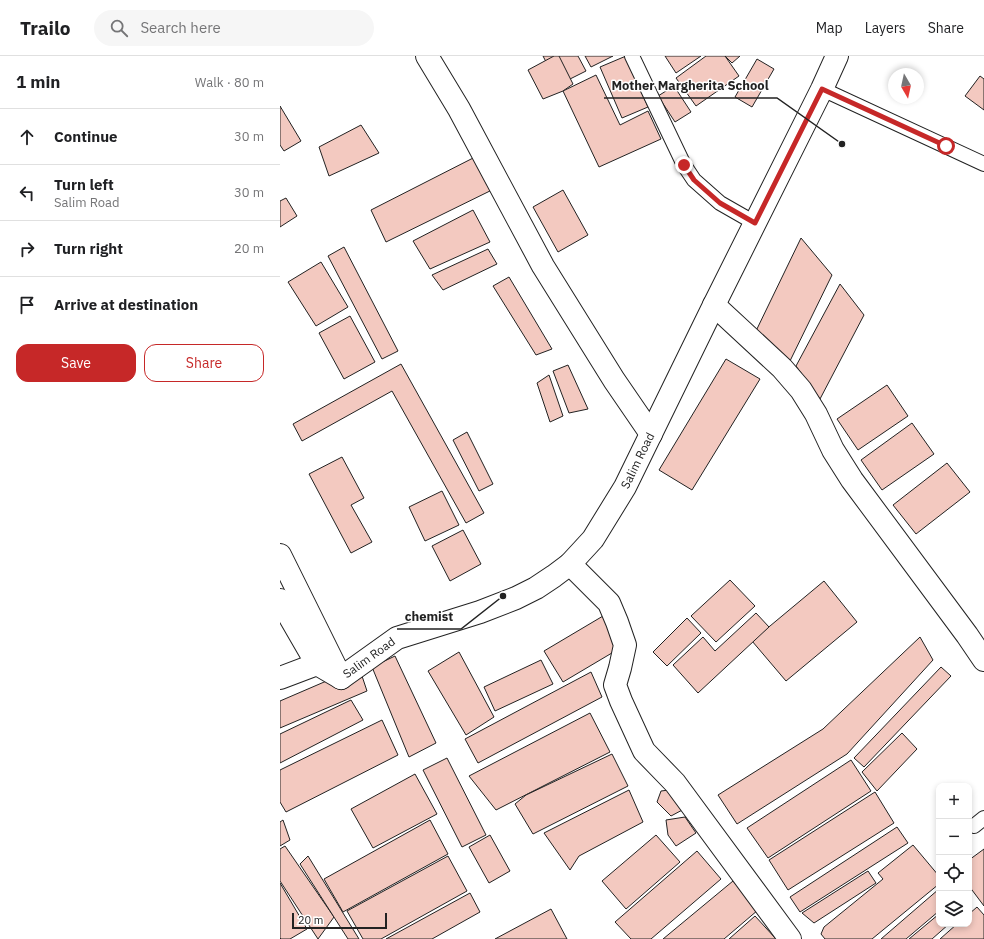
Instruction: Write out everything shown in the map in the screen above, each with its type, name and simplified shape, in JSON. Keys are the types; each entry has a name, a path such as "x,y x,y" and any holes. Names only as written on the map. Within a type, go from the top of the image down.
{"street":[{"path":"427,56 460,109 543,266 614,380 651,434"},
{"name":"Salim Road","path":"317,664 341,678 397,638 480,612 516,598 542,584 570,564 593,539 625,487 837,56"},
{"path":"714,306 782,368 801,390 816,414 833,450 852,480 984,660"},
{"path":"280,555 341,678"},
{"path":"570,564 609,603 617,622 625,645 615,684 644,752 675,783 790,939"},
{"path":"280,600 317,664 280,678"}],"lane":[{"path":"632,56 684,165 694,180 720,203 755,223"},
{"path":"822,89 984,164"}],"building":[{"path":"543,56 578,56 586,71 558,85"},
{"path":"554,56 559,56 573,84 563,91 543,99 528,70"},
{"path":"585,56 613,56 591,67"},
{"path":"626,56 648,107 622,118 600,67"},
{"path":"665,56 701,56 676,73"},
{"path":"706,56 725,56 739,76 696,106 676,78"},
{"path":"725,56 740,56 732,63"},
{"path":"757,59 774,69 752,107 735,97"},
{"path":"596,75 620,125 648,111 661,139 599,167 563,91"},
{"path":"980,76 984,79 984,110 965,96"},
{"path":"674,86 691,112 675,122 658,96"},
{"path":"280,106 301,141 284,151 280,145"},
{"path":"361,125 379,153 329,176 319,147"},
{"path":"479,155 496,188 386,242 371,210"},
{"path":"563,190 588,235 558,252 533,207"},
{"path":"286,198 297,216 280,227 280,201"},
{"path":"473,210 490,242 430,269 413,241"},
{"path":"801,238 832,275 789,363 755,333"},
{"path":"344,247 398,351 382,359 328,256"},
{"path":"488,249 497,264 443,290 432,275"},
{"path":"321,262 348,307 316,326 288,282"},
{"path":"509,277 552,349 536,355 493,286"},
{"path":"840,284 864,315 820,399 796,366"},
{"path":"350,316 375,362 344,379 319,333"},
{"path":"726,359 760,379 692,490 659,470"},
{"path":"401,364 484,513 466,523 392,391 302,441 293,424"},
{"path":"568,365 588,409 569,413 553,371"},
{"path":"549,375 563,416 550,422 537,383"},
{"path":"887,385 908,416 858,450 837,419"},
{"path":"912,423 934,454 882,490 861,460"},
{"path":"467,432 493,484 479,491 453,440"},
{"path":"342,457 364,498 351,505 372,542 351,553 309,474"},
{"path":"947,463 970,492 916,534 893,505"},
{"path":"442,491 459,525 425,541 409,507"},
{"path":"463,530 481,564 450,581 432,546"},
{"path":"730,580 755,606 716,642 691,616"},
{"path":"824,581 857,622 786,681 752,641"},
{"path":"756,613 769,627 698,693 673,665 703,637 715,651"},
{"path":"603,616 622,647 563,682 544,651"},
{"path":"687,618 701,633 667,666 653,652"},
{"path":"920,637 933,660 847,754 737,824 718,795 823,729"},
{"path":"459,652 494,717 466,735 428,671"},
{"path":"395,656 436,743 409,757 372,667"},
{"path":"541,660 553,684 495,711 484,687"},
{"path":"359,667 367,691 280,728 280,701"},
{"path":"941,667 951,676 864,767 854,758"},
{"path":"591,672 602,697 478,763 465,739"},
{"path":"351,700 363,720 280,763 280,734"},
{"path":"590,713 610,752 496,810 469,776"},
{"path":"382,720 398,755 286,812 280,802 280,770"},
{"path":"902,733 917,749 877,791 862,772"},
{"path":"612,754 628,786 533,834 515,804 526,795"},
{"path":"447,758 486,835 462,847 423,770"},
{"path":"851,760 871,791 768,858 747,828"},
{"path":"415,774 437,814 373,848 351,809"},
{"path":"677,789 686,808 671,816 657,802 661,791"},
{"path":"629,790 643,822 579,856 570,870 544,833"},
{"path":"875,792 894,823 788,890 769,860"},
{"path":"685,817 696,833 676,846 668,835 666,820"},
{"path":"283,820 290,840 280,846 280,822"},
{"path":"430,820 448,854 343,912 324,879"},
{"path":"897,827 908,843 800,912 790,897"},
{"path":"490,835 510,871 489,883 469,847"},
{"path":"656,835 680,862 626,909 602,881"},
{"path":"913,845 936,872 936,886 872,939 825,939 821,934 824,927 883,879 878,873"},
{"path":"285,846 334,917 318,939 280,881 280,849"},
{"path":"984,849 984,906 972,890 972,858"},
{"path":"697,851 721,879 651,939 631,939 615,922"},
{"path":"308,856 359,939 348,939 300,864"},
{"path":"448,856 467,891 381,939 363,939 347,911"},
{"path":"868,871 876,883 814,923 802,913"},
{"path":"733,881 758,910 724,939 663,939"},
{"path":"280,883 307,929 290,939 280,938"},
{"path":"936,892 936,914 906,939 881,939"},
{"path":"470,893 480,912 432,939 386,939"},
{"path":"977,907 984,915 984,939 940,939 954,927 972,927 972,911"},
{"path":"551,909 567,939 495,939"},
{"path":"755,916 776,939 729,939"},
{"path":"936,916 936,927 946,927 932,939 909,939"}],"place":[{"name":"Mother Margherita School","path":"842,144"},
{"name":"chemist","path":"503,596"}],"route":[{"path":"684,165 694,180 720,203 755,223 822,89 946,146"}]}
